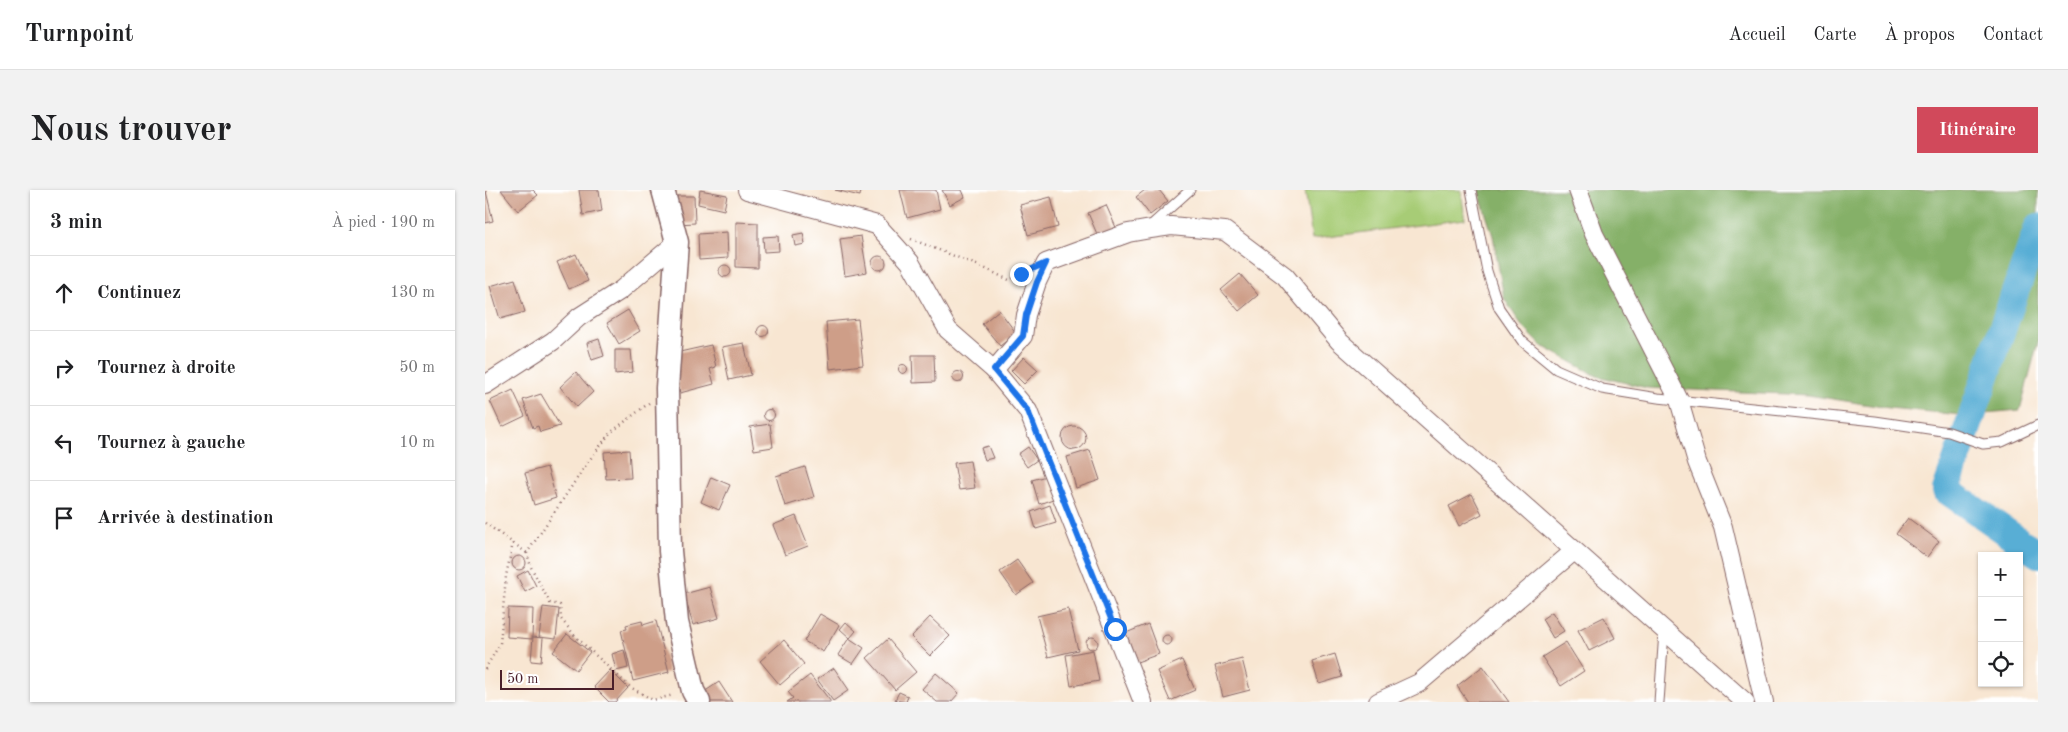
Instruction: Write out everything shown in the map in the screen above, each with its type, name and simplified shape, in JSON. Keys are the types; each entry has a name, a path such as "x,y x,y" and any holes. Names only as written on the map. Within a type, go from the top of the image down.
{"street":[{"path":"663,190 677,242 667,388 671,560 677,622 696,697"},
{"path":"747,190 877,225 910,262 948,330 994,370 1028,411 1143,702"},
{"path":"1578,190 1593,234 1679,400 1697,462 1723,527 1764,702"},
{"path":"994,370 1023,336 1026,315 1037,282 1046,263 1119,236 1145,230 1171,226 1225,231 1285,276 1339,341 1664,632 1745,702"},
{"path":"485,385 553,341 579,317 621,290 677,242"},
{"path":"1377,702 1419,683 1574,551"}],"lane":[{"path":"1145,230 1190,190"},
{"path":"1471,190 1487,271 1499,308 1522,341 1556,369 1602,389 1679,400 1793,411 1949,432 1983,444 2002,442 2038,425"},
{"path":"1659,702 1664,632"}],"path":[{"path":"903,236 982,267 1009,280 1046,263"},
{"path":"527,553 588,462 610,433 667,388"},
{"path":"485,523 527,553 531,567 550,603 560,605 561,619 577,638 631,686 653,700 696,697"},
{"path":"485,669 500,644 506,576 513,543"}],"green space":[{"path":"1305,190 1461,190 1465,219 1312,239"},
{"path":"1478,190 2038,190 2038,342 2020,410 1961,415 1889,408 1808,395 1647,388 1597,376 1542,346 1521,325 1504,298 1493,236"}],"building":[{"path":"501,190 533,190 538,195 518,211"},
{"path":"579,190 599,190 602,211 583,215"},
{"path":"700,190 727,195 724,210 698,204"},
{"path":"835,190 861,190 860,196"},
{"path":"900,190 936,190 940,209 907,218"},
{"path":"942,190 962,190 965,197 950,205"},
{"path":"1145,190 1159,190 1168,201 1150,215 1136,197"},
{"path":"485,192 493,221 485,223"},
{"path":"677,196 694,196 695,223 677,224"},
{"path":"1051,197 1058,227 1028,235 1020,205"},
{"path":"1106,205 1118,232 1100,241 1088,213"},
{"path":"736,222 758,223 758,268 736,267"},
{"path":"727,232 728,258 699,260 698,234"},
{"path":"803,233 805,244 795,246 793,235"},
{"path":"778,236 779,251 764,252 763,237"},
{"path":"861,236 867,272 845,276 840,239"},
{"path":"576,254 588,281 569,289 557,262"},
{"path":"879,256 884,258 886,263 884,268 879,270 874,268 872,263 874,258"},
{"path":"723,265 727,265 731,271 727,277 723,277 719,273 719,269"},
{"path":"1240,274 1258,295 1239,311 1221,290"},
{"path":"515,279 525,312 500,319 490,286"},
{"path":"628,310 640,331 619,344 607,323"},
{"path":"999,310 1016,333 1000,346 982,324"},
{"path":"858,319 863,365 830,369 826,322"},
{"path":"763,325 769,331 763,337 757,331"},
{"path":"599,339 604,356 592,360 587,343"},
{"path":"744,343 751,375 729,380 722,347"},
{"path":"711,345 716,367 710,369 714,384 680,393 671,354"},
{"path":"615,350 631,350 633,372 615,374"},
{"path":"912,355 934,355 935,382 913,383"},
{"path":"1024,357 1038,370 1024,384 1011,371"},
{"path":"903,364 908,369 903,374 898,369"},
{"path":"576,372 593,392 577,407 560,387"},
{"path":"956,372 960,372 963,377 962,381 956,382 953,379 953,375"},
{"path":"513,390 525,416 502,427 490,401"},
{"path":"541,394 560,426 540,432 538,426 533,428 523,400"},
{"path":"767,410 771,410 774,415 773,419 767,420 764,417 764,413"},
{"path":"770,424 773,447 754,450 750,427"},
{"path":"1074,426 1082,430 1086,438 1082,446 1074,450 1066,446 1062,438 1066,430"},
{"path":"988,446 993,458 985,460 981,448"},
{"path":"1028,447 1037,460 1027,467 1018,454"},
{"path":"629,450 631,478 606,479 604,452"},
{"path":"1090,450 1100,480 1076,488 1067,457"},
{"path":"970,461 975,488 959,490 954,463"},
{"path":"547,467 556,498 534,505 525,473"},
{"path":"805,467 814,497 785,506 776,476"},
{"path":"1046,476 1053,499 1039,504 1032,480"},
{"path":"711,477 730,485 719,510 701,502"},
{"path":"1472,494 1482,514 1459,526 1449,506"},
{"path":"1050,505 1056,523 1036,529 1031,512"},
{"path":"796,516 808,546 785,555 773,525"},
{"path":"1908,518 1939,541 1927,557 1896,534"},
{"path":"519,556 524,558 526,563 524,568 519,570 514,568 512,563 514,558"},
{"path":"1017,560 1033,583 1016,595 1000,572"},
{"path":"528,570 536,586 525,592 517,576"},
{"path":"710,587 719,618 693,625 684,594"},
{"path":"543,607 559,609 556,639 539,637"},
{"path":"508,608 533,609 532,639 507,637"},
{"path":"1068,609 1078,650 1048,657 1037,616"},
{"path":"1552,612 1564,631 1553,638 1542,619"},
{"path":"820,614 839,625 823,652 804,641"},
{"path":"930,617 950,636 930,656 911,637"},
{"path":"1604,617 1615,638 1589,651 1578,630"},
{"path":"642,621 643,625 656,621 669,672 633,681 621,630 627,629 626,625"},
{"path":"846,622 856,631 850,638 840,629"},
{"path":"1148,624 1159,654 1137,662 1126,633"},
{"path":"567,634 590,652 576,670 553,652"},
{"path":"1165,635 1169,635 1172,640 1171,644 1165,645 1162,642 1162,638"},
{"path":"533,637 543,638 541,662 531,661"},
{"path":"1090,637 1094,637 1098,643 1094,649 1090,649 1086,645 1086,641"},
{"path":"849,638 864,648 853,664 838,655"},
{"path":"888,639 916,672 895,690 867,658"},
{"path":"784,640 804,664 780,685 760,661"},
{"path":"1566,642 1584,671 1561,686 1542,657"},
{"path":"624,650 628,668 616,671 612,654"},
{"path":"1093,650 1099,681 1071,686 1066,655"},
{"path":"1335,654 1342,677 1319,684 1312,661"},
{"path":"1242,659 1250,690 1223,697 1215,666"},
{"path":"1182,660 1195,690 1170,701 1157,671"},
{"path":"1483,666 1509,702 1468,702 1457,686"},
{"path":"834,668 849,690 833,701 817,679"},
{"path":"610,670 628,688 615,702 609,702 594,687"},
{"path":"936,673 959,693 951,702 937,702 922,689"},
{"path":"810,675 831,702 787,702 793,698 788,692"},
{"path":"719,682 732,702 702,702 698,696"},
{"path":"899,692 908,696 906,702 895,700"}],"waterway":[{"path":"2038,227 1946,490 2038,554"}],"route":[{"path":"1021,274 1046,263 1037,282 1026,315 1023,336 994,370 1028,411 1115,629"}]}
